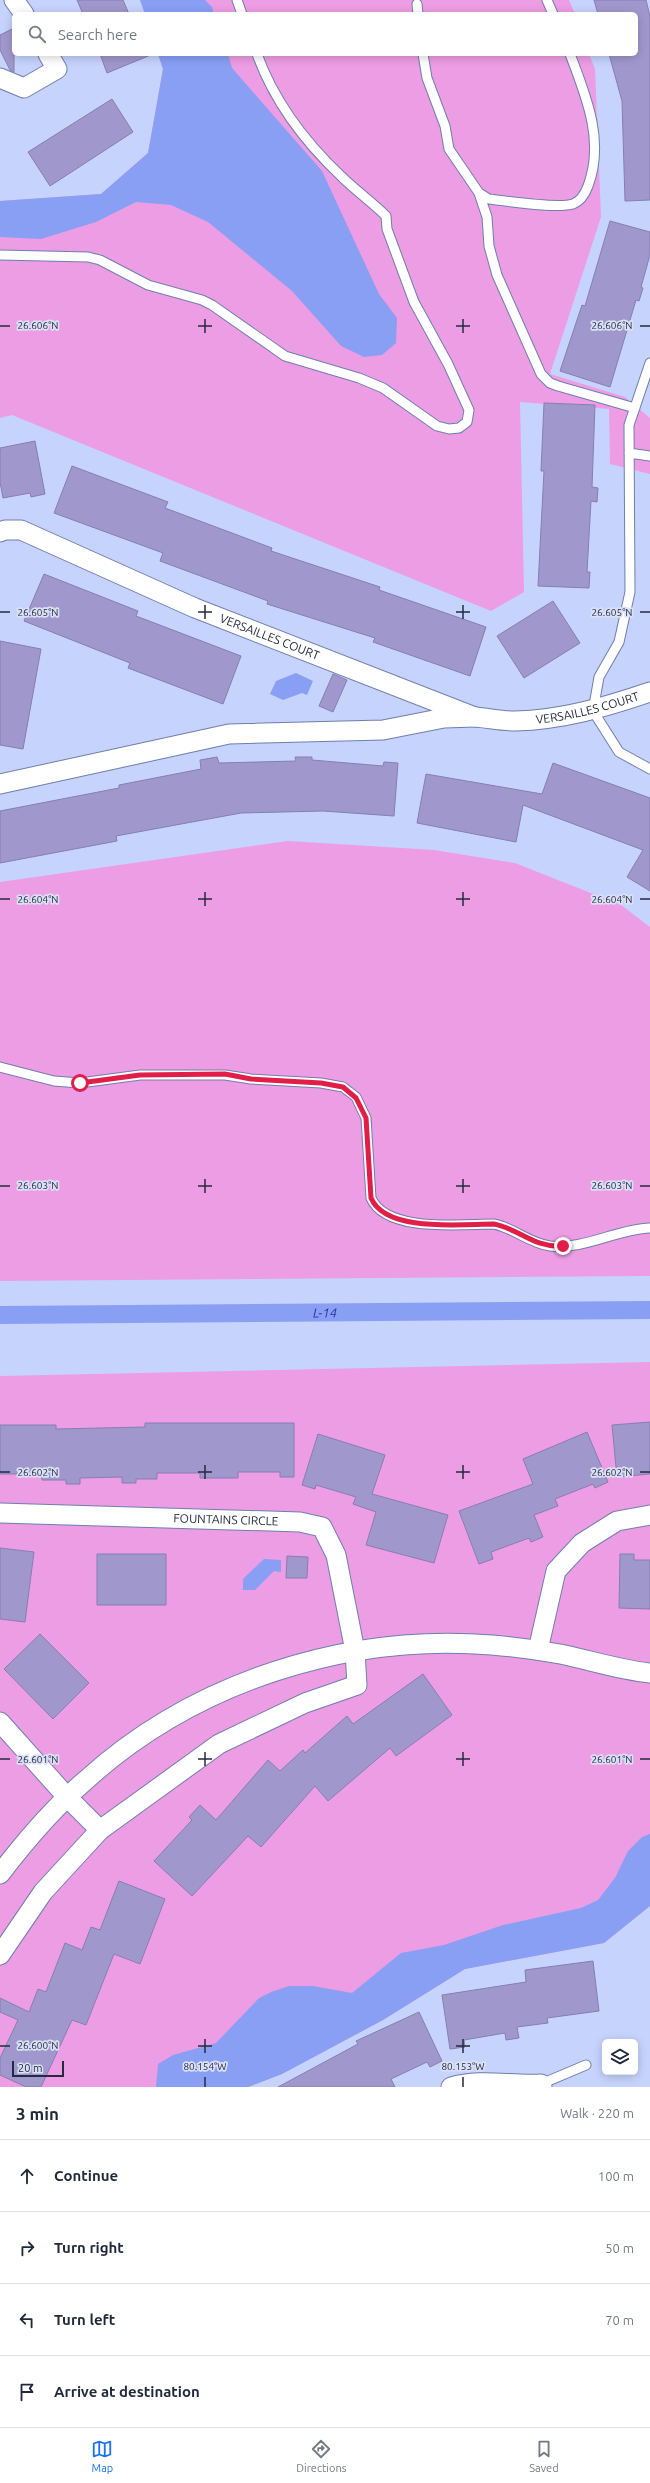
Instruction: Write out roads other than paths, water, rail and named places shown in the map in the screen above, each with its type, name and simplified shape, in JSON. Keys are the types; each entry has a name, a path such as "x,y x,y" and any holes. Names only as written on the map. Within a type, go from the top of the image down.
{"street":[{"path":"14,0 23,12"},
{"path":"0,78 24,88 57,69 49,56"},
{"name":"VERSAILLES COURT","path":"0,532 5,530 21,530 202,610 475,717"},
{"name":"VERSAILLES COURT","path":"0,784 228,734 383,730 444,718 475,717 515,721 557,717 593,710 650,692"},
{"name":"FOUNTAINS CIRCLE","path":"0,1513 300,1522 322,1527 336,1555 355,1651"},
{"path":"538,1650 556,1571 582,1543 617,1521 650,1515"},
{"path":"0,1874 29,1837 67,1797 129,1746 173,1717 220,1692 304,1662 355,1651 402,1645 455,1643 538,1650 621,1669 650,1673"},
{"path":"0,1955 43,1892 100,1830 219,1744 305,1703 357,1685 355,1651"},
{"path":"0,1722 67,1797 100,1830"},
{"path":"451,2087 476,2082 515,2086 541,2085"}],"lane":[{"path":"237,0 241,12"},
{"path":"547,0 552,12"},
{"path":"417,4 418,12"},
{"path":"0,254 66,256 100,260 148,285 202,300 212,305 285,356 359,378 383,388 437,426 449,429 463,426 467,422 470,410 448,364 414,302 387,229 386,216 340,175 297,127 276,99 258,56"},
{"path":"423,56 427,78 445,126 449,149 479,193 487,217 488,246 496,275 541,374 550,383 558,386 635,408"},
{"path":"479,193 488,199 560,205 575,203 583,197 590,181 593,164 594,138 584,88 571,56"},
{"path":"650,363 630,425 630,592 619,642 599,677 593,710 619,752 650,769"},
{"path":"630,452 650,456"},
{"path":"0,1067 54,1081 80,1083 140,1075 225,1074 251,1079 321,1083 343,1087 356,1098 366,1118 371,1198 378,1210 384,1214 429,1224 494,1224 504,1226 527,1239 552,1246 577,1244 650,1228"},
{"path":"541,2085 586,2065"}],"water":[{"path":"140,0 205,0 212,7 213,12 144,12"},
{"path":"159,56 229,56 232,68 322,171 379,294 397,318 396,343 382,355 364,357 341,346 292,291 208,222 171,205 136,202 96,222 41,239 0,237 0,201 101,194 148,153 163,69"},
{"path":"296,673 313,681 307,695 302,693 283,700 270,694 276,681"},
{"path":"264,1559 281,1560 281,1572 274,1571 255,1590 243,1590 243,1579"},
{"path":"650,1834 650,1906 604,1943 465,1969 383,2020 282,2074 248,2087 156,2087 158,2064 173,2055 216,2043 259,1998 271,1992 289,1986 313,1986 352,1993 401,1953 444,1945 503,1925 581,1908 598,1900 615,1878 628,1851 642,1837"}],"waterway":[{"name":"L-14","path":"0,1315 650,1310"}]}
